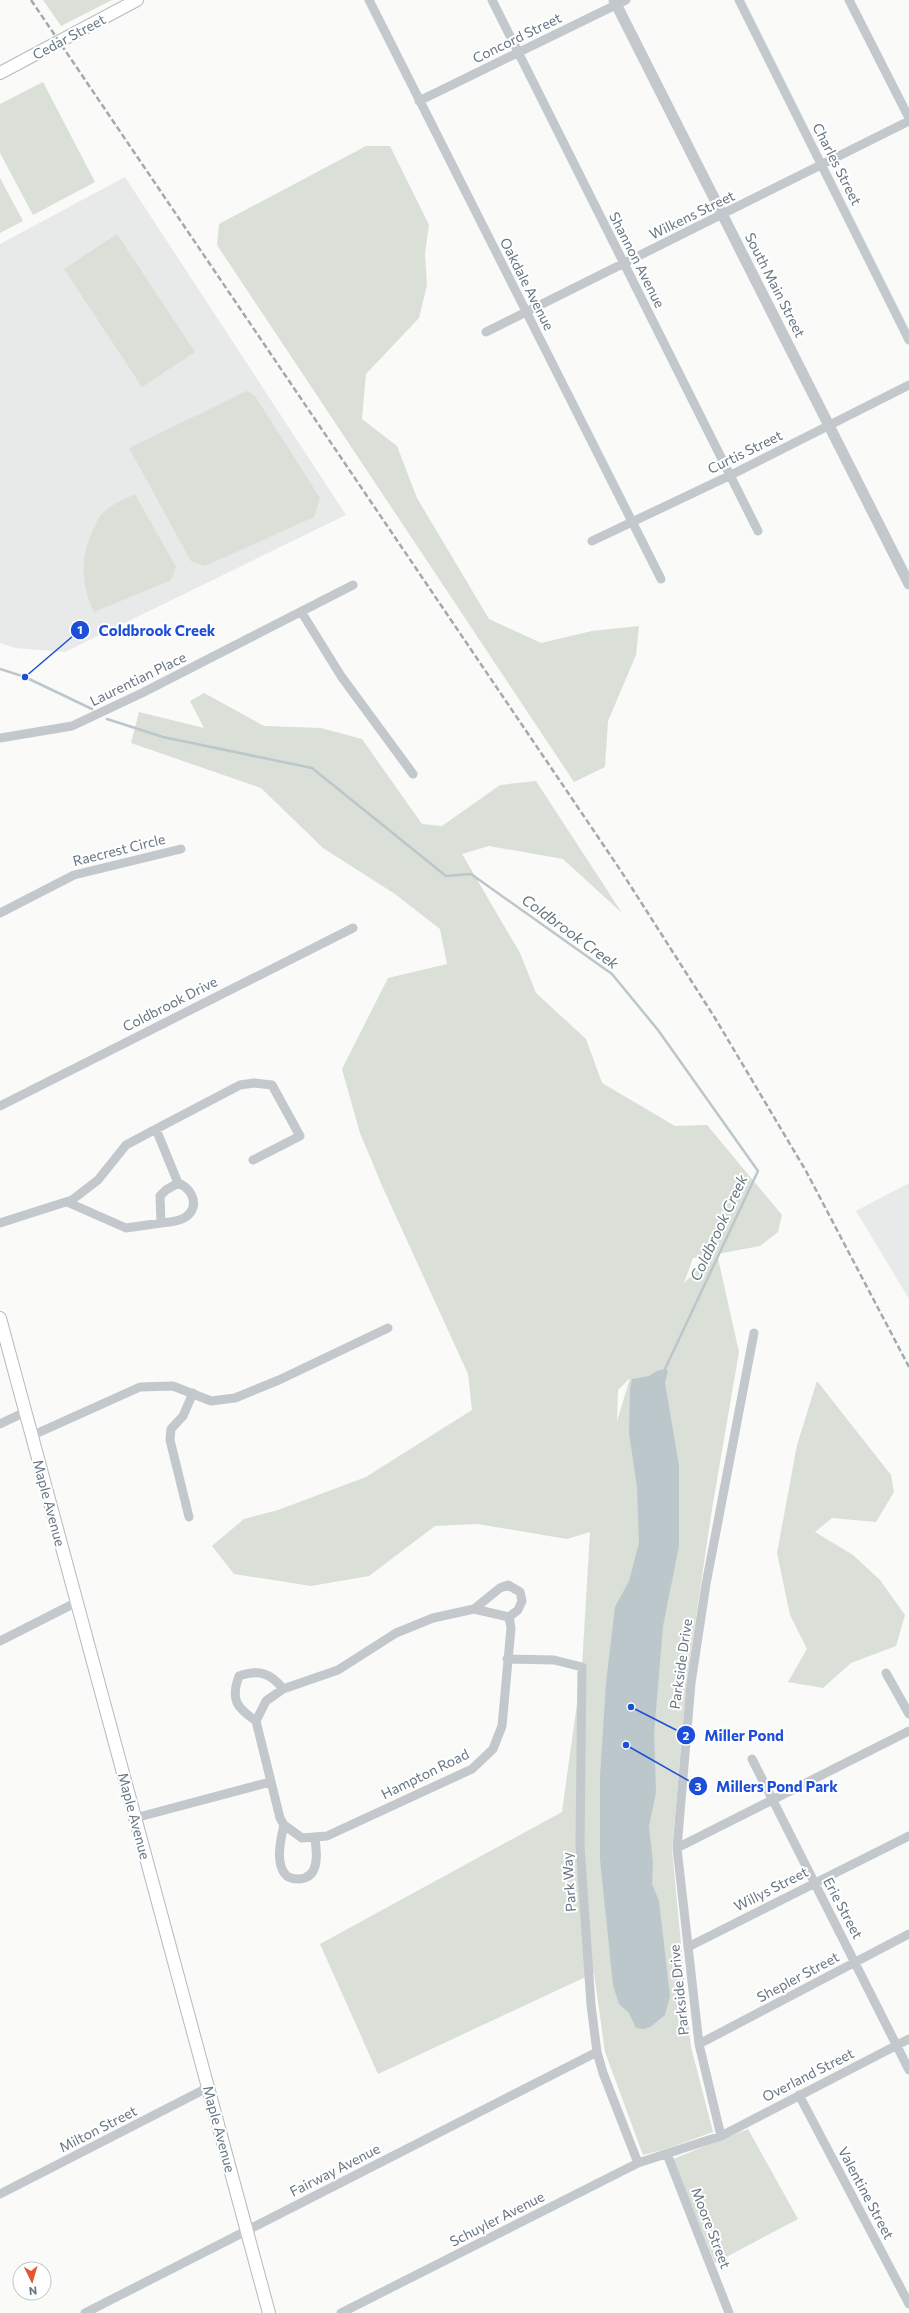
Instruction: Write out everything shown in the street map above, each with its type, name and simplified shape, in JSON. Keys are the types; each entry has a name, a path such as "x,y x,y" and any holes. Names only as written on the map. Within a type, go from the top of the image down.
{"main road":[{"name":"Cedar Street","path":"0,73 137,0"},
{"name":"Maple Avenue","path":"0,1318 269,2313"}],"street":[{"name":"Oakdale Avenue","path":"369,0 526,314 661,579"},
{"name":"Shannon Avenue","path":"492,0 758,531"},
{"name":"Charles Street","path":"739,0 909,340"},
{"path":"850,0 909,118"},
{"name":"Concord Street","path":"419,101 519,53 619,2"},
{"name":"South Main Street","path":"619,2 723,215 909,584"},
{"name":"Wilkens Street","path":"486,332 526,314 909,121"},
{"name":"Curtis Street","path":"592,541 730,475 909,385"},
{"name":"Laurentian Place","path":"0,738 72,726 142,693 302,613 353,585"},
{"path":"302,613 341,676 413,774"},
{"name":"Raecrest Circle","path":"0,913 74,875 181,849"},
{"name":"Coldbrook Drive","path":"0,1106 353,928"},
{"path":"0,1223 72,1200 98,1180 126,1145 240,1085 254,1083 272,1085 300,1136 253,1160"},
{"path":"67,1202 126,1228 180,1219 190,1213 193,1207 193,1199 190,1191 178,1183 156,1129"},
{"path":"161,1223 160,1196 166,1190 178,1183"},
{"path":"31,1436 140,1387 173,1386 211,1401 235,1398 279,1380 388,1328"},
{"name":"Parkside Drive","path":"721,2136 699,2044 677,1848 691,1683 706,1584 754,1333"},
{"path":"189,1517 170,1440 171,1429 183,1416 193,1394"},
{"path":"0,1424 25,1412"},
{"path":"284,1825 280,1843 282,1868 285,1874 292,1879 304,1879 310,1875 314,1869 317,1859 315,1839 302,1838 284,1825 280,1818 256,1721 266,1701 283,1689 338,1670 408,1628 433,1618 474,1608 500,1588 508,1585 520,1592 522,1601 518,1610 509,1617 474,1608"},
{"path":"0,1641 76,1602"},
{"name":"Hampton Road","path":"315,1839 328,1836 477,1766 493,1749 501,1730 510,1640 509,1617"},
{"name":"Park Way","path":"507,1659 554,1660 582,1667 580,1845 591,2004 597,2052 603,2073 638,2163"},
{"path":"256,1721 244,1713 237,1704 234,1691 239,1676 250,1672 275,1678 283,1689"},
{"path":"886,1673 909,1714"},
{"path":"677,1848 909,1731"},
{"name":"Erie Street","path":"752,1759 814,1883 856,1962 909,2070"},
{"path":"135,1818 270,1782"},
{"name":"Willys Street","path":"688,1947 909,1836"},
{"name":"Shepler Street","path":"699,2044 909,1934"},
{"name":"Overland Street","path":"721,2136 909,2039"},
{"name":"Fairway Avenue","path":"85,2313 597,2052"},
{"name":"Milton Street","path":"0,2194 207,2088"},
{"name":"Valentine Street","path":"799,2095 909,2304"},
{"path":"667,2154 721,2136"},
{"name":"Schuyler Avenue","path":"341,2313 638,2163 667,2154"},
{"name":"Moore Street","path":"667,2154 729,2313"}],"shaded area":[{"path":"43,0 112,0 61,26"},
{"path":"43,82 95,182 33,215 0,153 0,104"},
{"path":"366,146 390,146 429,225 425,253 427,285 419,318 366,374 362,419 397,446 417,498 489,619 541,643 592,631 639,626 636,655 608,721 605,767 574,782 217,245 219,224"},
{"path":"125,177 346,515 65,652 15,648 0,643 0,244"},
{"path":"0,178 23,221 0,233"},
{"path":"117,234 195,352 142,387 64,269"},
{"path":"247,391 255,396 320,498 314,517 205,566 191,561 129,448"},
{"path":"135,494 176,567 171,580 94,612 89,601 84,580 84,558 90,537 99,517 106,510 118,502"},
{"path":"204,693 264,726 321,728 362,739 422,824 442,826 500,785 536,781 622,913 563,859 489,846 462,854 520,953 536,993 586,1039 602,1083 675,1126 707,1125 782,1215 778,1232 760,1246 717,1254 739,1352 712,1509 687,1678 672,1850 691,2047 713,2132 666,2149 643,2155 605,2052 594,1973 378,2074 320,1944 562,1812 582,1667 590,1532 567,1539 478,1524 435,1526 369,1576 311,1586 234,1574 212,1546 244,1519 278,1510 366,1477 472,1410 468,1374 383,1188 360,1133 342,1069 388,978 447,964 440,929 395,894 323,848 261,788 131,743 139,712 204,728 190,701","holes":["712,1255 684,1283 693,1258","630,1378 617,1421 618,1390"]},
{"path":"909,1183 909,1299 856,1211"},
{"path":"665,1369 668,1371 665,1383 679,1466 679,1546 663,1626 654,1734 656,1792 649,1826 653,1863 652,1884 659,1901 670,1996 665,2015 650,2027 643,2029 636,2028 629,2013 619,2004 613,1985 600,1859 600,1777 606,1683 615,1607 629,1581 639,1543 637,1487 629,1433 630,1388 632,1379 649,1376 657,1371"},
{"path":"817,1381 891,1475 894,1492 876,1522 832,1518 815,1532 853,1555 880,1580 905,1615 896,1646 851,1663 823,1688 788,1682 807,1649 790,1615 777,1553 797,1445"},
{"path":"748,2129 798,2219 715,2263 673,2159"}],"waterway":[{"name":"Coldbrook Creek","path":"0,669 25,677 92,709"},
{"name":"Coldbrook Creek","path":"107,719 163,737 312,768 446,876 471,874 612,974 658,1030 758,1171 665,1369"}],"railway":[{"path":"31,0 621,871 715,1018 806,1171 909,1367"}],"place":[{"name":"Coldbrook Creek","path":"25,677"},
{"name":"Miller Pond","path":"631,1707"},
{"name":"Millers Pond Park","path":"626,1745"}]}
